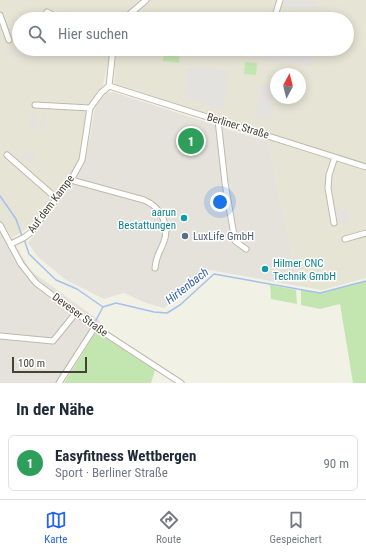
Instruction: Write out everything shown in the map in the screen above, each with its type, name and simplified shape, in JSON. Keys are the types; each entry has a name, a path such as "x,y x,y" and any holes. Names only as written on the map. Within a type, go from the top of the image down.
{"street":[{"path":"132,12 146,0"},
{"path":"276,12 280,0"},
{"path":"0,15 9,40"},
{"path":"109,86 113,56"},
{"name":"Auf dem Kampe","path":"11,244 30,233 71,180 82,160 90,108 101,93 109,86"},
{"name":"Berliner Straße","path":"109,86 366,167"},
{"path":"35,105 90,108"},
{"path":"218,120 225,183 235,241 246,249"},
{"path":"7,154 56,198"},
{"path":"334,223 328,188 329,175 335,157"},
{"path":"71,180 144,200 152,203 158,209 162,215 166,230 163,244 156,257 155,268"},
{"name":"Deveser Straße","path":"0,225 21,264 36,283 76,314 181,383"},
{"path":"345,238 366,233"},
{"path":"0,336 53,341 76,314"},
{"path":"59,383 95,327"}],"shaded area":[{"path":"0,0 145,0 127,12 12,12 12,56 109,56 103,85 95,97 79,164 32,225 12,238 0,219"},
{"path":"148,0 366,0 366,278 322,290 299,286 268,142 114,84 116,56 354,56 354,12 134,12"},
{"path":"286,0 315,0 314,10 285,7"},
{"path":"7,51 12,52 12,56 6,55"},
{"path":"251,56 313,56 312,66 251,59"},
{"path":"188,66 228,71 223,110 185,97"},
{"path":"260,83 270,84 270,104 273,104 271,120 256,118"},
{"path":"113,92 268,142 299,286 209,270 164,308 146,303 124,293 104,299 66,280 38,257 28,243 67,192 86,156 96,103 107,93"},
{"path":"33,113 38,114 35,129 30,127"},
{"path":"43,114 47,115 43,131 39,130"},
{"path":"25,149 36,156 32,164 21,157"},
{"path":"333,207 347,211 349,222 336,224"},
{"path":"0,219 31,271 100,321 55,383 0,383"}],"green space":[{"path":"163,56 180,56 179,63 163,61"},
{"path":"245,62 257,63 256,75 244,74"},
{"path":"366,281 366,383 353,383 340,304 320,309 301,305 301,290 320,293"},
{"path":"270,285 296,290 297,304 271,299"},
{"path":"96,332 155,370 151,383 64,383"}],"waterway":[{"name":"Hirtenbach","path":"0,196 16,219 22,236"},
{"name":"Hirtenbach","path":"24,239 29,254 56,280 77,289 103,307 116,303 154,312 167,313 180,305 214,274 320,293 366,281"},
{"path":"95,322 103,307"},
{"path":"88,334 91,328"}],"place":[{"name":"Easyfitness Wettbergen","path":"191,141"},
{"name":"aarun Bestattungen","path":"184,218"},
{"name":"LuxLife GmbH","path":"185,236"},
{"name":"Hilmer CNC Technik GmbH","path":"265,269"}]}
